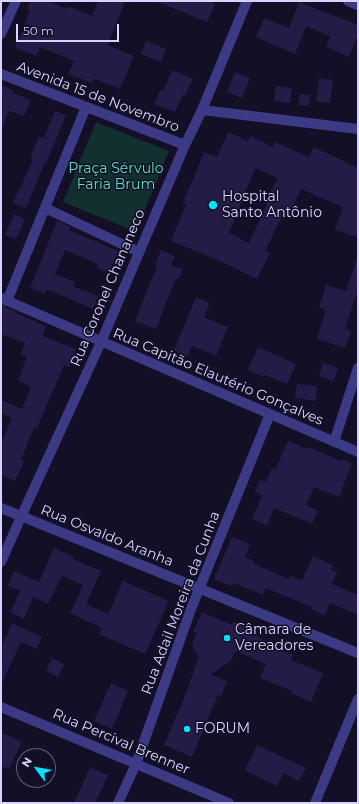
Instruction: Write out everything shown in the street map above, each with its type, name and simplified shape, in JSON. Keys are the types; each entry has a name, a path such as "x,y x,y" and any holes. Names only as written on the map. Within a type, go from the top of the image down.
{"street":[{"path":"1,34 16,1"},
{"name":"Rua Coronel Chananeco","path":"1,562 101,342 185,145 202,110 247,1"},
{"path":"348,1 358,5"},
{"name":"Avenida 15 de Novembro","path":"1,74 185,145"},
{"path":"4,300 45,208 86,107"},
{"path":"202,110 223,111 358,129"},
{"path":"45,208 139,252"},
{"name":"Rua Capitão Elautério Gonçalves","path":"4,300 358,452"},
{"path":"334,442 358,368"},
{"name":"Rua Adail Moreira da Cunha","path":"118,803 136,764 191,609 270,414"},
{"name":"Rua Osvaldo Aranha","path":"1,508 358,653"},
{"path":"315,803 358,699"},
{"name":"Rua Percival Brenner","path":"1,706 229,803"}],"green space":[{"name":"Praça Sérvulo Faria Brum","path":"96,122 169,151 136,232 63,202"}],"building":[{"path":"30,1 48,1 66,9 68,6 92,16 98,1 125,1 108,45 134,56 120,89 94,79 92,83 68,74 74,61 40,47 37,56 15,48 30,11 27,10"},
{"path":"156,1 209,1 215,4 207,22"},
{"path":"299,2 358,25 358,34 349,57 326,47 330,36 306,26 295,54 256,37 264,18 289,28"},
{"path":"146,41 166,49 161,62 141,54"},
{"path":"172,70 193,79 175,112 154,104 160,90 163,91"},
{"path":"235,72 250,78 242,98 227,92"},
{"path":"319,78 333,80 330,103 316,102"},
{"path":"1,85 14,91 13,93 31,100 24,116 9,111 1,130"},
{"path":"276,86 292,88 290,103 274,101"},
{"path":"300,94 311,95 309,106 298,105"},
{"path":"55,111 66,115 26,208 13,203 33,159 30,158 39,136 44,138"},
{"path":"228,132 248,141 250,136 273,147 275,142 309,157 314,147 358,168 358,237 335,230 343,207 301,189 289,215 284,212 265,251 270,253 257,279 225,263 171,241 186,204 183,203 204,152 217,157","holes":["255,168 278,178 265,203 267,204 249,243 229,233"]},
{"path":"14,214 25,219 16,239 5,235"},
{"path":"57,221 71,227 69,230 118,251 109,273 97,268 98,264 65,250 55,274 75,282 74,287 98,296 93,309 47,289 45,294 30,288"},
{"path":"161,250 175,256 171,265 183,269 178,279 176,278 156,329 135,321 157,266 155,265"},
{"path":"356,261 358,262 358,289 345,329 351,331 345,348 317,339 326,310 319,307 326,285 346,291"},
{"path":"196,297 210,303 204,317 228,327 216,356 192,346 188,356 174,350"},
{"path":"1,305 46,326 43,336 76,349 69,367 64,365 37,428 34,427 21,460 24,462 15,481 1,475 1,444 12,418 1,413 1,400 22,409 31,387 18,381 27,356 21,354 25,343 1,334"},
{"path":"258,347 296,364 287,384 248,370"},
{"path":"323,363 338,368 334,381 319,376"},
{"path":"297,384 317,386 316,401 295,398"},
{"path":"288,441 307,449 308,447 341,461 342,459 352,463 339,497 314,487 306,506 318,510 312,524 274,508 267,526 252,519 262,495 255,492 260,479 266,482 272,468 275,470"},
{"path":"232,537 250,544 245,557 254,561 254,564 289,579 290,576 302,581 313,556 333,565 331,570 337,572 332,584 358,595 358,615 330,603 325,615 311,609 312,607 266,588 263,595 234,583 232,586 214,579"},
{"path":"54,548 74,557 73,559 101,571 86,604 108,614 123,581 169,601 145,654 99,634 102,628 70,613 83,585 62,576 48,604 33,597 24,619 10,612 20,591 8,586 14,571 39,582"},
{"path":"202,612 232,625 233,621 249,628 247,632 271,643 269,645 293,655 291,660 323,673 311,702 291,693 292,691 260,678 266,664 236,651 231,660 211,675 227,681 221,696 218,695 192,757 164,745 190,684 199,657 195,652 192,643 197,633 193,632"},
{"path":"12,623 42,637 37,649 21,642 1,685 1,648"},
{"path":"52,658 64,664 58,677 46,671"},
{"path":"111,683 128,691 112,729 94,721"},
{"path":"1,732 22,742 19,748 16,748 16,754 9,769 1,766"},
{"path":"257,745 306,768 299,781 284,773 277,786 245,770"},
{"path":"90,767 108,775 95,803 74,803"}],"place":[{"name":"Hospital Santo Antônio","path":"213,205"},
{"name":"Câmara de Vereadores","path":"227,638"},
{"name":"FORUM","path":"187,729"}]}
